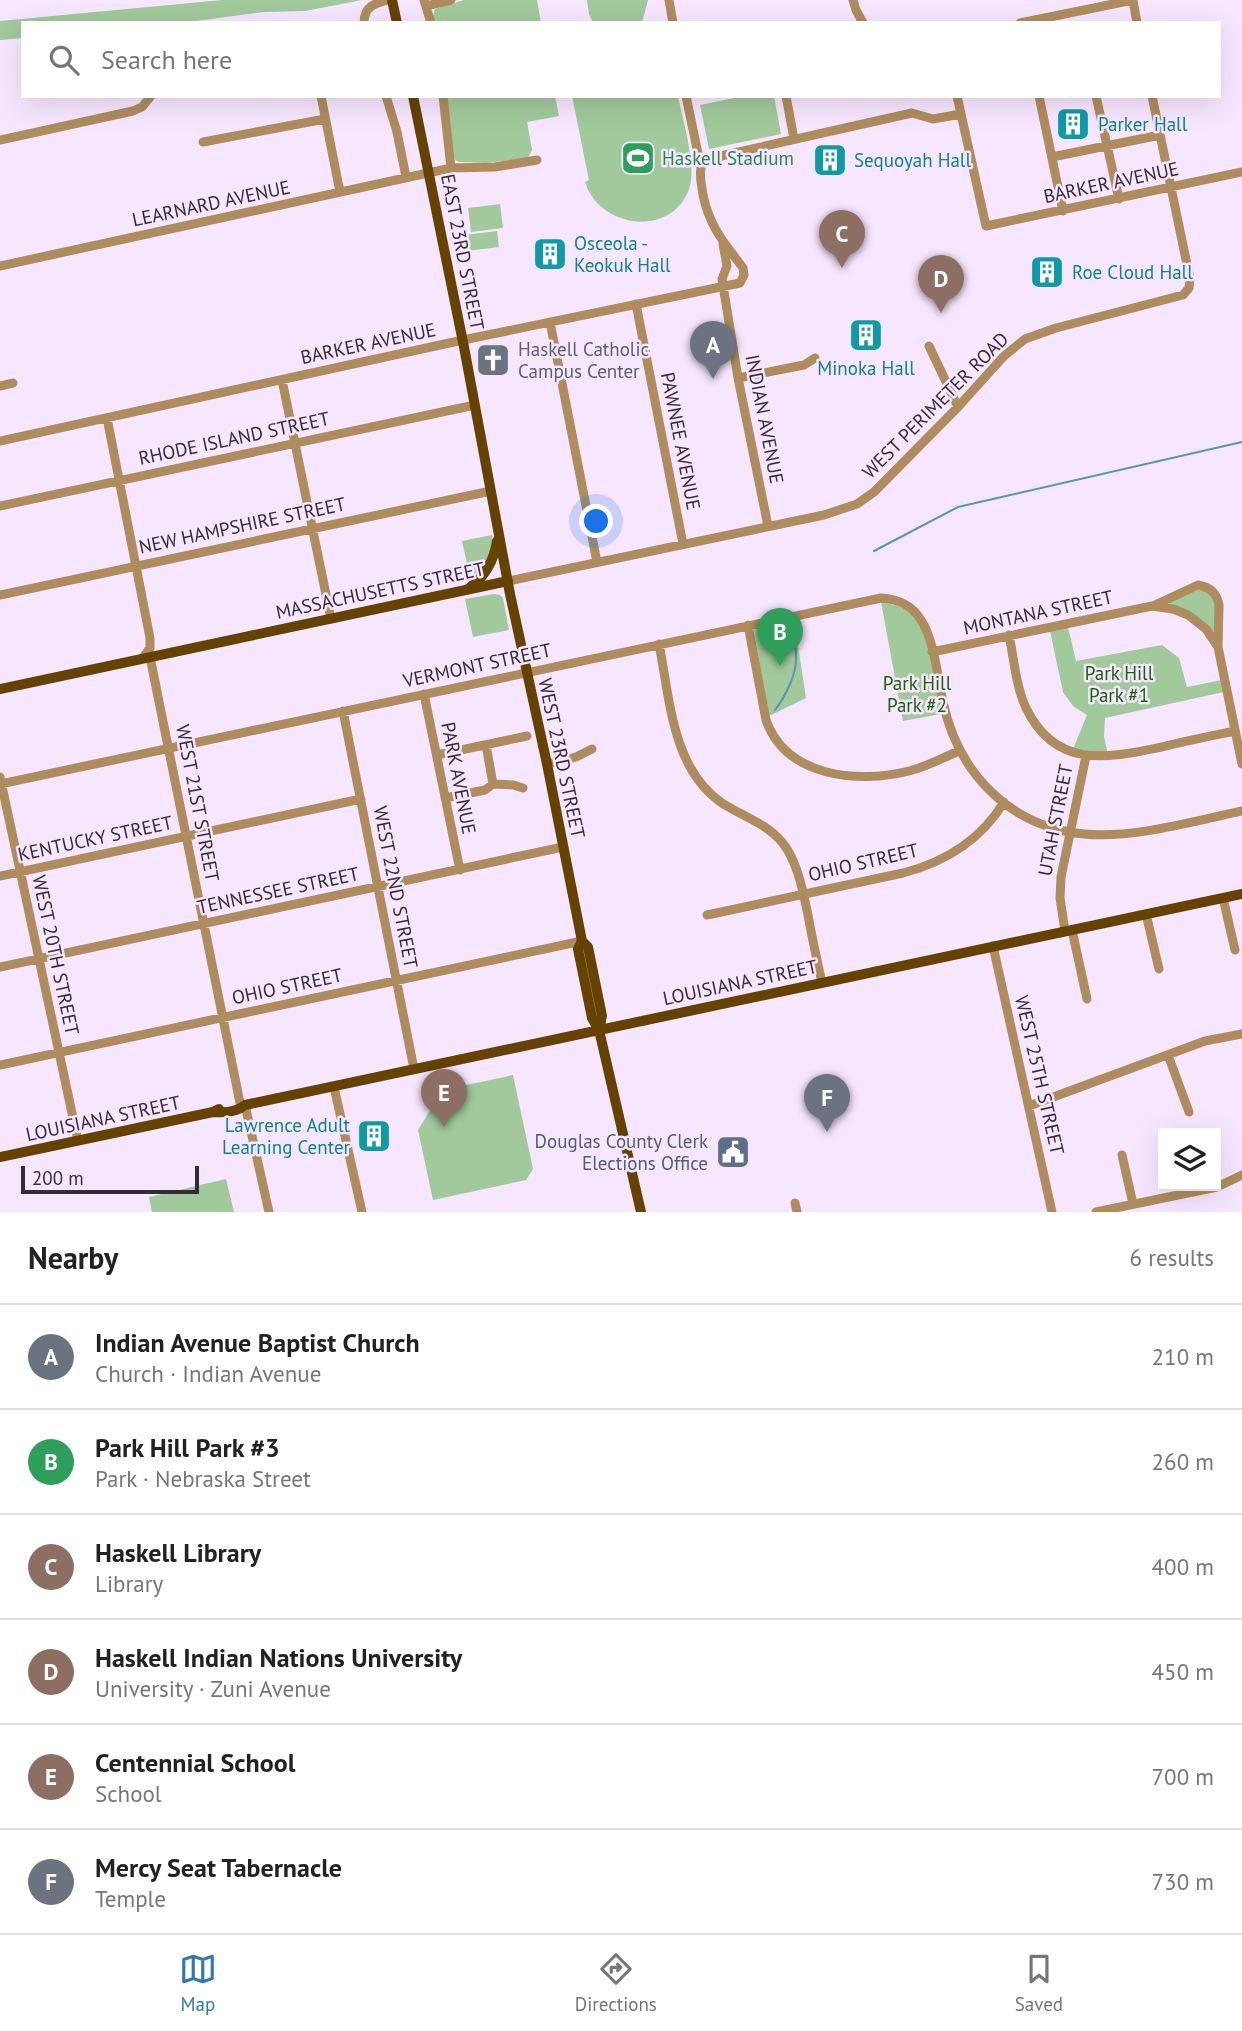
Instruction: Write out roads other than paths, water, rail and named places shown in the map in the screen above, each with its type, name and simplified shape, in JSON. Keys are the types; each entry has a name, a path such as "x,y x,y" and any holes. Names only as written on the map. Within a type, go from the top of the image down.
{"main road":[{"path":"390,0 396,18"},
{"name":"EAST 23RD STREET","path":"413,98 463,340 508,581"},
{"path":"467,590 479,581 488,569 496,549 498,531"},
{"name":"MASSACHUSETTS STREET","path":"0,689 508,581"},
{"name":"WEST 23RD STREET","path":"508,581 582,941 588,947 595,980 602,1016 599,1030 641,1212"},
{"name":"LOUISIANA STREET","path":"0,1157 213,1112 241,1109 243,1104 1242,894"}],"street":[{"path":"364,21 369,8 378,2 390,0"},
{"path":"430,21 425,3 451,0"},
{"path":"669,0 673,21"},
{"path":"853,0 862,21"},
{"path":"1031,21 1133,0 1137,21"},
{"path":"1077,11 1080,21"},
{"path":"0,140 133,111 142,107 149,98"},
{"path":"321,98 340,192"},
{"path":"387,98 407,177"},
{"path":"443,98 452,168"},
{"name":"INDIAN AVENUE","path":"686,98 707,212 720,237 743,268 743,279"},
{"path":"786,98 794,139"},
{"path":"700,164 725,155 912,113 933,119 961,114 957,98"},
{"path":"1039,98 1063,211"},
{"path":"1096,98 1119,199"},
{"path":"1152,98 1172,187"},
{"name":"BARKER AVENUE","path":"961,114 986,226 1242,172"},
{"path":"203,142 325,119"},
{"path":"1052,157 1160,135"},
{"name":"LEARNARD AVENUE","path":"0,266 452,168 495,167 537,160"},
{"name":"WEST PERIMETER ROAD","path":"768,526 838,511 866,499 958,407 1004,356 1025,339 1112,312 1165,301 1185,293 1191,279 1172,187"},
{"name":"INDIAN AVENUE","path":"720,237 727,261 722,279 738,378 768,526"},
{"name":"BARKER AVENUE","path":"0,441 740,283 743,279"},
{"name":"PAWNEE AVENUE","path":"636,304 683,544"},
{"path":"550,322 597,562"},
{"path":"929,346 958,407"},
{"path":"738,378 804,365 815,358"},
{"path":"282,380 331,619"},
{"path":"0,386 13,383"},
{"name":"RHODE ISLAND STREET","path":"0,506 475,405"},
{"name":"WEST 21ST STREET","path":"107,418 204,924 269,1212"},
{"name":"NEW HAMPSHIRE STREET","path":"0,595 491,491"},
{"name":"MASSACHUSETTS STREET","path":"508,581 768,526"},
{"name":"MONTANA STREET","path":"932,652 1152,606 1198,585 1205,586 1218,598 1218,646"},
{"name":"VERMONT STREET","path":"0,781 169,748 874,598 889,598 905,604 918,615 926,628 932,652"},
{"name":"MONTANA STREET","path":"1152,606 1180,612 1200,623 1218,646"},
{"path":"748,625 770,732 784,750 801,762 840,775 881,776 911,771 959,751"},
{"path":"1009,635 1022,696 1033,721 1056,744 1086,756 1121,755 1235,731"},
{"path":"150,638 150,648 156,664 154,674"},
{"path":"659,644 677,735 687,764 715,798 765,827 779,839 796,867 822,983"},
{"path":"1218,646 1242,764"},
{"path":"932,652 946,715 959,751 981,781 1004,802 1037,822 1070,832 1102,835 1129,833 1242,811"},
{"name":"PARK AVENUE","path":"424,694 460,870"},
{"name":"WEST 22ND STREET","path":"343,711 414,1069"},
{"path":"437,755 527,736"},
{"path":"486,745 493,784"},
{"path":"547,764 576,757 592,749"},
{"name":"UTAH STREET","path":"1086,756 1060,886 1061,908 1087,999"},
{"name":"WEST 20TH STREET","path":"0,781 78,1141"},
{"path":"445,798 485,790 493,784 523,788"},
{"name":"KENTUCKY STREET","path":"0,876 361,799"},
{"name":"OHIO STREET","path":"707,915 903,873 933,863 975,838 1004,802"},
{"name":"TENNESSEE STREET","path":"0,967 563,848"},
{"path":"1223,898 1235,950"},
{"path":"1146,914 1159,969"},
{"name":"OHIO STREET","path":"0,1065 582,941"},
{"name":"WEST 25TH STREET","path":"993,946 1052,1212"},
{"path":"1029,1106 1205,1041 1242,1034"},
{"path":"1168,1055 1189,1112"},
{"path":"334,1087 362,1212"},
{"path":"1122,1155 1133,1204"},
{"path":"1096,1212 1217,1186 1242,1175"}],"waterway":[{"path":"874,551 958,507 1242,442"},
{"path":"775,710 795,671 794,629"}],"place":[{"name":"Parker Hall","path":"1073,124"},
{"name":"Haskell Stadium","path":"638,158"},
{"name":"Sequoyah Hall","path":"830,160"},
{"name":"Osceola - Keokuk Hall","path":"550,254"},
{"name":"Haskell Library","path":"842,268"},
{"name":"Roe Cloud Hall","path":"1047,272"},
{"name":"Haskell Indian Nations University","path":"941,313"},
{"name":"Minoka Hall","path":"866,335"},
{"name":"Haskell Catholic Campus Center","path":"493,360"},
{"name":"Indian Avenue Baptist Church","path":"713,379"},
{"name":"Park Hill Park #3","path":"780,666"},
{"name":"Centennial School","path":"444,1127"},
{"name":"Mercy Seat Tabernacle","path":"827,1132"},
{"name":"Lawrence Adult Learning Center","path":"374,1136"},
{"name":"Douglas County Clerk Elections Office","path":"733,1152"}],"park label":[{"name":"Park Hill Park #1","path":"1119,684"},
{"name":"Park Hill Park #2","path":"917,694"}]}
